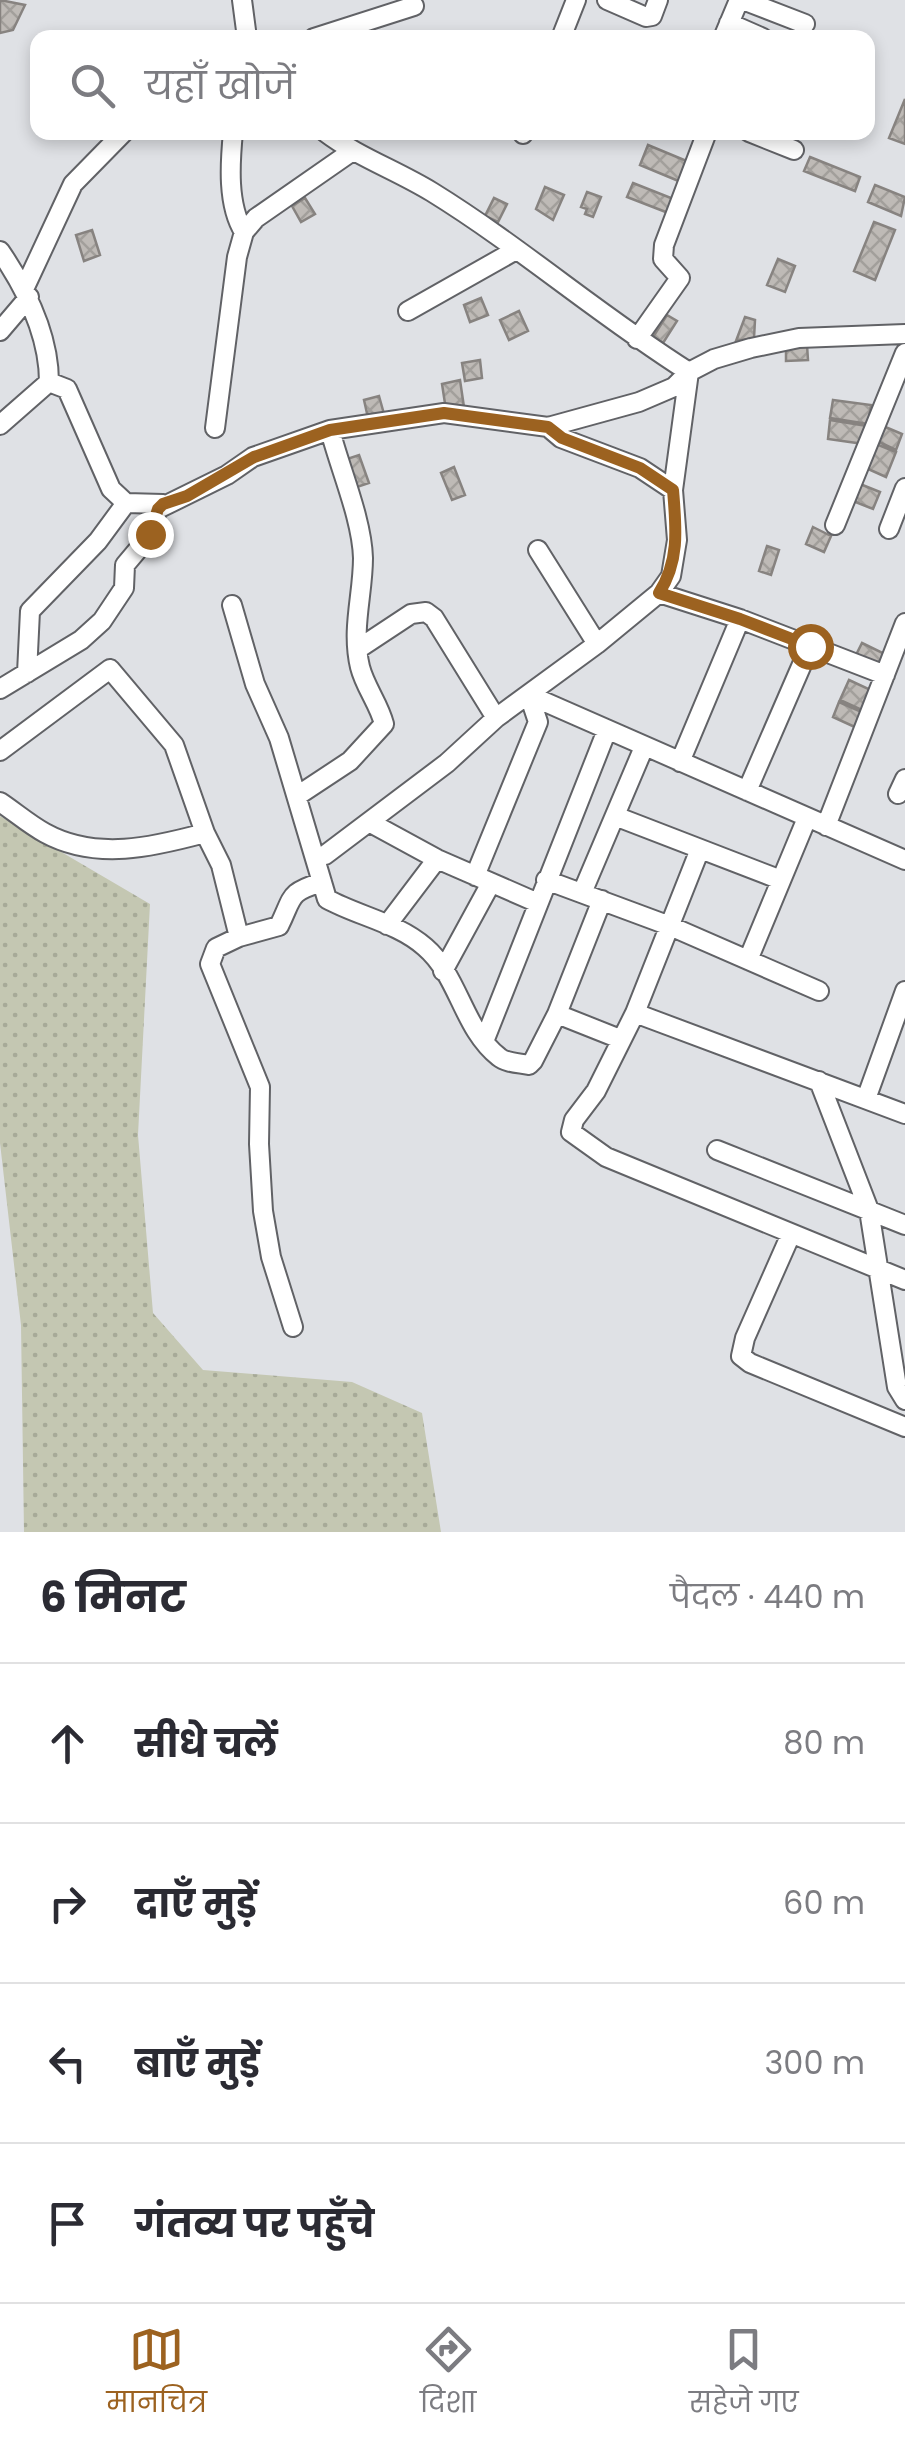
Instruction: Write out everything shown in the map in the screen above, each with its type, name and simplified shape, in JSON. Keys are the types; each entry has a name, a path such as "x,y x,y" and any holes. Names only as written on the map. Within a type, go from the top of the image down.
{"street":[{"path":"564,30 576,0"},
{"path":"607,0 646,17 652,16 658,0"},
{"path":"726,30 741,0 805,24"},
{"path":"246,1 247,30"},
{"path":"339,30 414,6"},
{"path":"0,330 27,292 74,184 116,140"},
{"path":"232,140 234,205 244,232"},
{"path":"335,140 351,152 429,190 688,372"},
{"path":"637,339 680,278 663,259 664,245 704,140"},
{"path":"770,140 794,150"},
{"path":"215,428 237,258 244,232 256,218 351,152"},
{"path":"408,311 516,250"},
{"path":"0,251 27,292 49,369 48,382 0,425"},
{"path":"0,689 81,640 102,621 124,588 125,565 146,540 163,504 200,489 254,457 330,430 444,413 548,427 639,402 674,388 688,372 714,359 799,338 905,334"},
{"path":"835,526 905,353"},
{"path":"316,857 325,855 447,763 496,718 659,593 670,576 677,540 673,490 688,372"},
{"path":"48,382 68,390 111,489 126,503 163,504"},
{"path":"548,427 562,438 657,476 673,490"},
{"path":"297,796 337,771 383,728 384,720 361,669 361,542 330,430"},
{"path":"889,529 905,488"},
{"path":"27,673 30,611 98,541 126,503"},
{"path":"538,550 597,644"},
{"path":"659,593 740,619 885,675"},
{"path":"232,605 255,684 279,738 327,899 428,948 468,1018 500,1058 529,1064 557,1014 602,900"},
{"path":"358,650 411,614 426,612 434,618 496,718"},
{"path":"680,762 740,619"},
{"path":"826,826 905,624"},
{"path":"747,792 810,646"},
{"path":"0,750 110,669 174,745 221,865 239,937"},
{"path":"529,695 905,860"},
{"path":"443,972 483,879 538,722 529,695"},
{"path":"484,1039 606,730"},
{"path":"582,893 644,746"},
{"path":"0,802 48,835 100,850 150,848 206,833"},
{"path":"615,816 781,880"},
{"path":"748,960 807,818"},
{"path":"369,822 437,859 538,903"},
{"path":"700,849 635,1013 596,1091 574,1120 572,1132 606,1157 905,1280"},
{"path":"387,925 437,859"},
{"path":"546,880 670,926 820,991"},
{"path":"292,1326 271,1257 262,1210 260,1087 210,964 216,948 280,926 296,890 322,882"},
{"path":"866,1099 905,992"},
{"path":"635,1013 905,1114"},
{"path":"557,1014 620,1039"},
{"path":"819,1081 869,1210 897,1387 905,1400"},
{"path":"717,1150 905,1225"},
{"path":"791,1234 744,1338 741,1356 905,1426"}],"green space":[{"path":"0,816 150,904 138,1135 153,1313 203,1370 352,1382 422,1413 441,1532 24,1532 21,1325 0,1143"}],"building":[{"path":"0,0 25,5 13,30 0,33"},
{"path":"905,99 905,144 889,138"},
{"path":"648,145 689,162 681,182 640,165"},
{"path":"810,157 860,177 855,191 804,171"},
{"path":"633,183 676,200 671,214 627,197"},
{"path":"875,185 905,197 901,216 868,202"},
{"path":"545,187 564,195 553,220 536,209"},
{"path":"587,192 601,197 593,217 581,207"},
{"path":"305,198 315,214 301,222 292,206"},
{"path":"494,198 507,204 498,222 485,216"},
{"path":"874,222 895,230 875,280 854,271"},
{"path":"92,230 100,255 84,261 76,235"},
{"path":"778,259 795,266 785,292 767,285"},
{"path":"481,298 488,315 470,322 464,305"},
{"path":"519,311 528,331 509,340 500,320"},
{"path":"667,315 677,321 663,343 653,337"},
{"path":"745,317 755,320 754,338 736,341"},
{"path":"807,345 808,360 786,361 786,346"},
{"path":"480,360 482,378 465,381 462,363"},
{"path":"460,380 464,407 446,410 442,384"},
{"path":"379,396 384,414 368,418 364,400"},
{"path":"833,400 871,405 868,424 830,418"},
{"path":"830,420 867,426 864,444 828,439"},
{"path":"883,426 902,434 896,450 877,441"},
{"path":"876,444 896,452 886,477 866,468"},
{"path":"359,455 369,483 351,489 341,461"},
{"path":"454,467 465,495 452,500 441,473"},
{"path":"860,484 880,492 873,509 853,501"},
{"path":"813,527 831,536 824,552 806,544"},
{"path":"767,546 779,550 771,575 759,571"},
{"path":"862,643 887,655 881,669 855,657"},
{"path":"849,680 873,691 864,711 840,700"},
{"path":"839,702 864,713 857,728 833,717"}],"route":[{"path":"150,534 163,504 187,496 254,457 330,430 444,413 548,427 562,438 657,476 673,490 677,540 670,576 659,593 810,646"}]}
